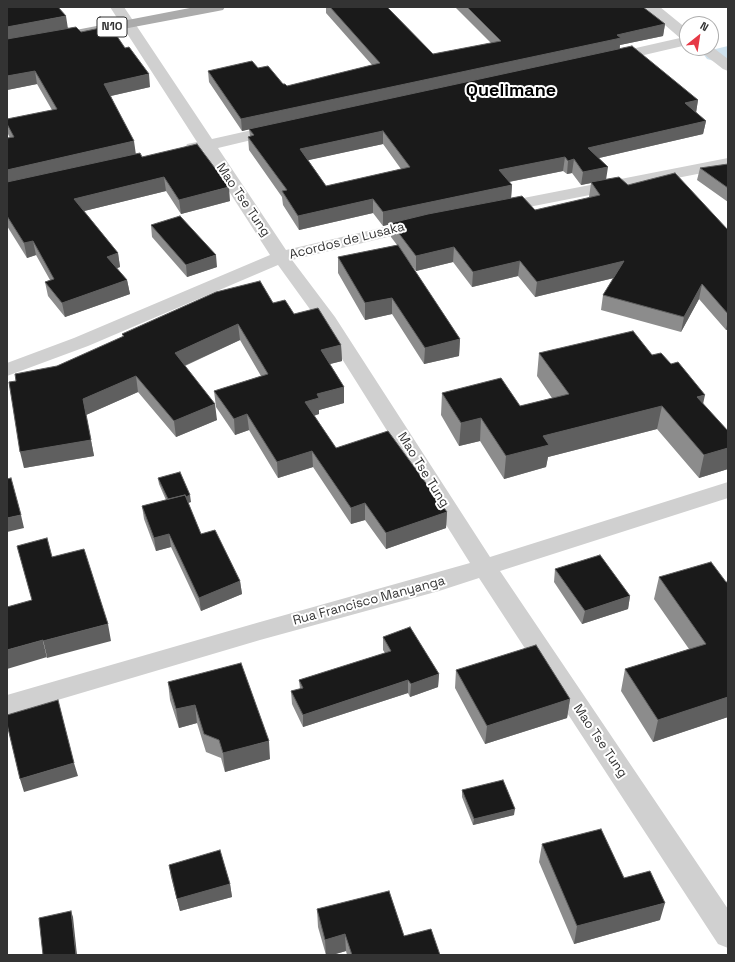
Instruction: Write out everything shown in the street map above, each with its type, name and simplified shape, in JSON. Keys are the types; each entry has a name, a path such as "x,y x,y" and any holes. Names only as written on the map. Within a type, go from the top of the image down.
{"main road":[{"name":"N10","path":"68,35 123,15 218,7"}],"street":[{"path":"651,7 679,30"},
{"name":"Mao Tse Tung","path":"123,15 281,257 325,317 485,568 728,934"},
{"path":"594,61 679,43"},
{"path":"715,56 728,66"},
{"path":"177,152 292,127"},
{"path":"482,211 728,163"},
{"name":"Acordos de Lusaka","path":"7,370 81,342 281,257 435,220"},
{"name":"Rua Francisco Manyanga","path":"7,705 260,631 439,582 728,490"}],"building":[{"path":"7,7 58,7 66,16 7,27"},
{"path":"330,7 387,7 433,54 501,41 467,7 643,7 665,24 617,35 621,38 241,119 208,71 252,61 258,68 268,66 283,84 287,86 380,63"},
{"path":"110,26 125,48 129,47 149,74 104,84 134,141 7,170 7,138 14,137 7,124 7,119 57,109 35,71 7,76 7,39 76,27 81,32"},
{"path":"632,46 698,100 685,103 706,121 588,148 608,167 583,172 574,159 568,161 565,157 499,170 512,185 383,212 373,199 298,216 282,191 287,190 248,137 254,135 249,129","holes":["383,131 410,167 326,186 300,149"]},
{"path":"197,144 229,187 179,200 164,177 74,199 118,253 107,257 127,280 62,303 45,282 54,279 33,241 24,243 7,216 7,182 140,153 142,157"},
{"path":"728,164 728,188 700,168"},
{"path":"675,173 728,230 728,314 702,284 684,317 603,295 624,261 537,282 520,261 473,272 454,247 416,256 391,223 428,214 522,196 535,210 600,195 591,182 619,177 628,185"},
{"path":"180,216 216,255 186,265 151,225"},
{"path":"398,245 460,339 425,348 392,298 365,303 338,257"},
{"path":"260,281 273,303 285,300 294,314 318,308 341,345 321,350 344,387 317,394 319,398 305,402 336,448 388,431 447,512 386,533 365,503 351,508 312,451 277,462 247,414 234,419 214,391 268,374 238,324 175,353 215,404 174,421 136,376 83,399 91,440 20,452 9,382 16,381 15,374 57,366 124,336 122,334 216,292"},
{"path":"633,331 652,355 661,353 671,364 678,362 705,395 697,397 728,431 728,448 704,455 662,406 543,436 549,445 506,456 481,418 461,423 442,393 501,378 520,406 569,394 539,353"},
{"path":"180,472 190,495 186,497 185,495 168,499 158,478"},
{"path":"11,478 21,515 7,518 7,479"},
{"path":"185,495 201,534 215,530 240,581 199,598 169,534 154,538 142,506"},
{"path":"47,538 52,557 84,549 108,624 7,650 7,607 32,600 17,546"},
{"path":"600,555 630,596 585,611 555,569"},
{"path":"711,562 726,582 728,582 728,697 658,720 625,669 706,644 659,577"},
{"path":"410,627 439,674 411,684 408,680 303,715 291,691 303,688 299,680 391,651 383,637"},
{"path":"536,645 570,699 487,726 456,670"},
{"path":"241,663 269,741 223,753 219,740 204,734 195,705 176,709 168,682"},
{"path":"58,700 74,763 20,779 7,724 7,715"},
{"path":"503,780 515,809 474,819 462,790"},
{"path":"601,829 624,878 650,871 665,903 577,926 542,844"},
{"path":"220,850 230,884 177,899 169,865"},
{"path":"389,891 404,936 431,929 440,955 352,955 345,934 325,940 317,909"},
{"path":"71,911 76,955 43,955 39,918"}],"waterway":[{"path":"719,54 728,52"}],"district":[{"name":"Quelimane","path":"511,91"}]}
